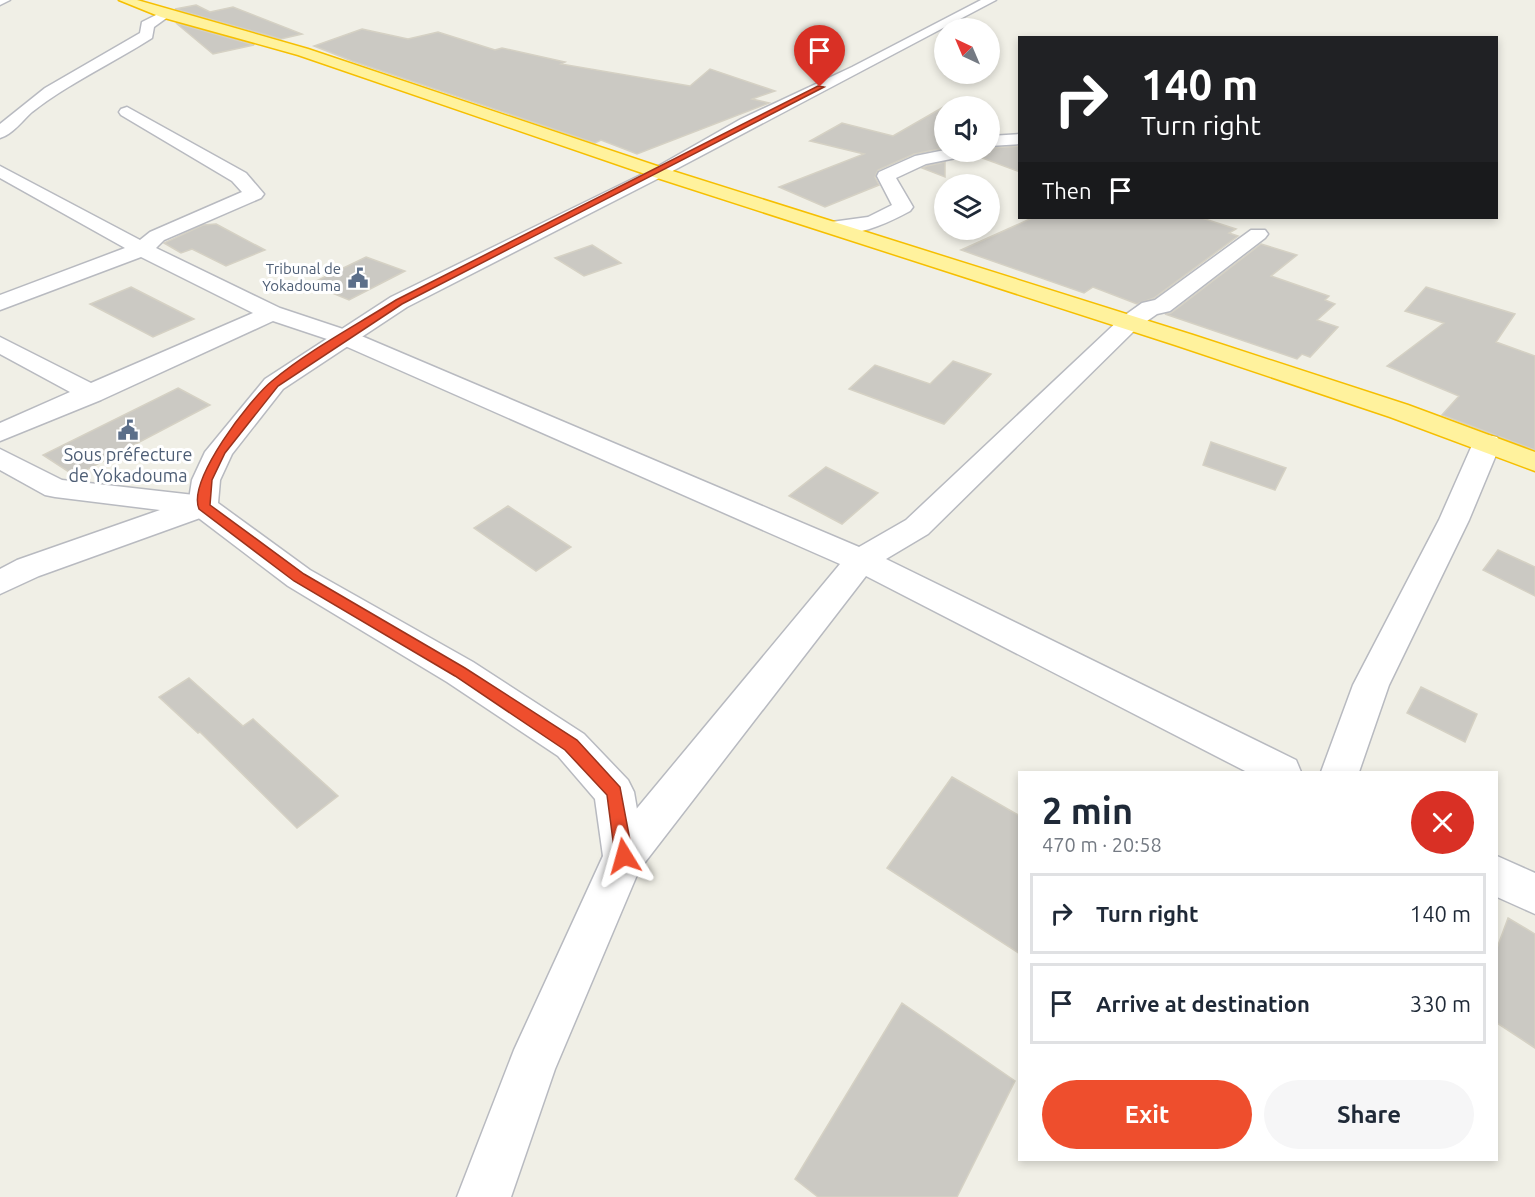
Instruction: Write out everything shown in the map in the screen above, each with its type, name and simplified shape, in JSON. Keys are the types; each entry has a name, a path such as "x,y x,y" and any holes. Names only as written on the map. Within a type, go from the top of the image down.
{"highway":[{"path":"125,0 166,14 303,52 657,172 1399,411 1535,462"}],"street":[{"path":"203,506 206,480 219,452 246,417 274,384 344,336 399,302 990,0"},
{"path":"147,35 147,25 166,14"},
{"path":"0,133 10,121 46,97 147,35 189,20"},
{"path":"0,303 142,249 157,236 254,195 239,177 127,112"},
{"path":"1000,140 1018,139"},
{"path":"831,227 872,223 903,207 886,176 921,160 934,157"},
{"path":"0,171 142,249 272,313 344,336 861,561 1280,771"},
{"path":"484,1197 531,1067 624,856 861,561 917,527 1129,323 1150,308 1162,306 1258,234"},
{"path":"0,433 272,313"},
{"path":"0,344 92,394"},
{"path":"1340,771 1371,686 1454,520 1487,443"},
{"path":"0,458 55,488 203,506 299,578 460,672 571,745 614,792 624,856"},
{"path":"0,583 27,568 203,506"},
{"path":"1498,876 1535,894"}],"building":[{"path":"196,5 210,12 233,7 302,34 281,39 175,9"},
{"path":"176,23 254,45 213,54"},
{"path":"362,29 408,39 438,32 495,50 502,48 565,62 561,64 690,86 710,69 775,91 752,99 769,103 637,154 601,140 595,143 314,46"},
{"path":"934,112 934,150 914,154 878,170 875,177 879,185 825,207 779,187 864,154 810,141 842,123 893,136"},
{"path":"1018,146 1018,171 993,162 1000,162 1000,147"},
{"path":"945,162 945,174 937,174 922,168"},
{"path":"1030,219 1205,219 1236,229 1229,233 1238,236 1154,298 1137,304 1093,287 1084,293 961,250 983,240 1000,240 1000,232"},
{"path":"216,224 265,250 226,266 192,249 181,253 164,243 203,225"},
{"path":"1261,244 1297,255 1271,276 1329,296 1325,300 1335,304 1317,320 1338,327 1310,357 1302,354 1297,359 1165,314 1171,313"},
{"path":"592,245 621,263 584,276 555,258"},
{"name":"Tribunal de Yokadouma","path":"366,257 405,271 349,300 310,284"},
{"path":"131,287 194,319 153,337 90,304"},
{"path":"1426,287 1515,314 1496,342 1535,356 1535,450 1442,415 1459,396 1387,366 1444,323 1405,311"},
{"path":"953,361 991,374 944,424 849,389 875,365 930,384"},
{"name":"Sous préfecture de Yokadouma","path":"178,388 210,405 75,476 43,455"},
{"path":"1211,442 1286,468 1275,490 1203,465"},
{"path":"826,467 878,493 842,524 789,496"},
{"path":"508,506 571,547 536,571 474,528"},
{"path":"1498,550 1535,567 1535,596 1483,570"},
{"path":"189,678 243,726 253,719 338,796 297,828 200,732 198,733 159,697"},
{"path":"1421,687 1477,714 1465,742 1407,713"},
{"path":"952,777 1018,815 1018,953 887,868"},
{"path":"1508,918 1535,934 1535,1048 1498,1024 1498,945"},
{"path":"902,1003 1015,1081 957,1197 818,1197 795,1179"}],"place":[{"name":"Tribunal de Yokadouma","path":"358,278"},
{"name":"Sous préfecture de Yokadouma","path":"128,430"}],"route":[{"path":"624,856 614,792 571,745 460,672 299,578 203,506 206,480 219,452 274,384 344,336 399,302 820,87"}]}
